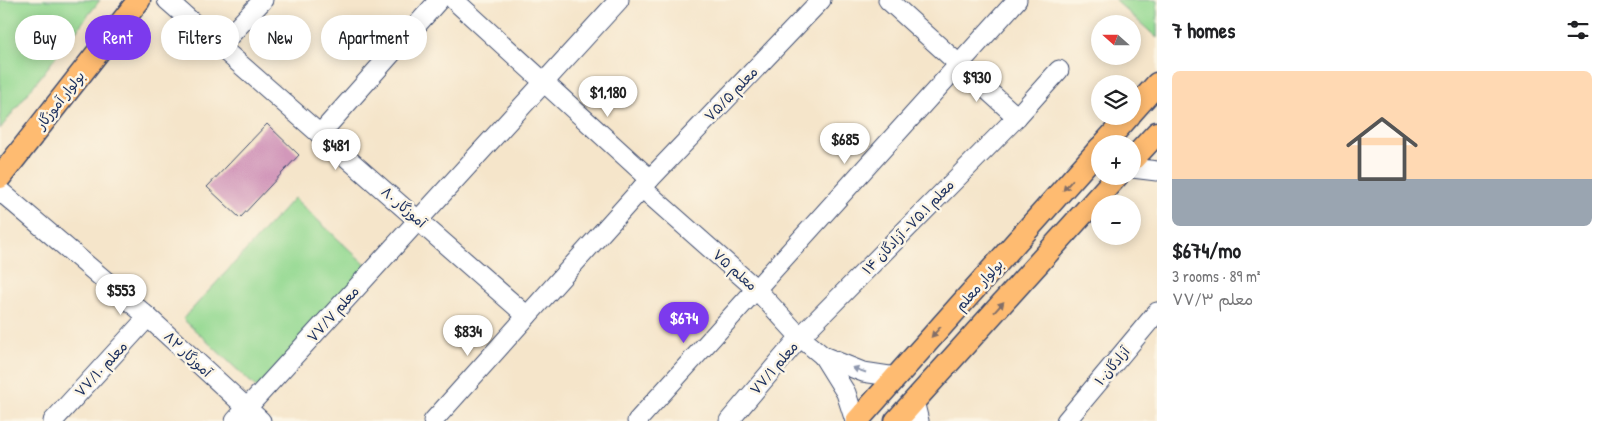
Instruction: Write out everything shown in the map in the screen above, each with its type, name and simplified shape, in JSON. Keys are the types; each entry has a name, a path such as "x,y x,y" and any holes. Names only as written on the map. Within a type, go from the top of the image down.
{"main road":[{"name":"بولوار آموزگار","path":"0,177 138,0"},
{"path":"1141,102 1157,84"},
{"path":"1112,135 1120,125"},
{"path":"1141,150 1157,133"},
{"name":"بولوار معلم","path":"856,421 1091,158"},
{"path":"896,421 917,411 1109,185"}],"street":[{"name":"آموزگار ۸۰","path":"167,0 184,15"},
{"path":"239,26 263,0"},
{"path":"320,134 439,0"},
{"name":"معلم ۷۵","path":"454,0 544,82 756,289 800,337 823,356"},
{"name":"معلم ۷۷/۷","path":"241,415 619,0"},
{"name":"معلم ۷۵/۵","path":"433,421 646,183 821,0"},
{"path":"888,0 1017,117"},
{"path":"637,421 1017,0"},
{"name":"آموزگار ۸۰","path":"236,60 528,316"},
{"name":"معلم ۷۵.۱- آزادگان ۱۴","path":"800,337 1017,117 1059,70"},
{"path":"1141,169 1157,171"},
{"name":"آموزگار ۸۲","path":"0,191 148,317 241,415 261,421"},
{"name":"آزادگان۱۰","path":"1066,421 1157,312"},
{"name":"معلم ۷۷/۱۰","path":"53,421 148,317"},
{"name":"معلم ۷۷/۱","path":"729,421 800,337"},
{"path":"823,356 863,372 896,377"},
{"path":"823,356 846,393 856,421"}],"green space":[{"path":"0,0 100,0 88,15 85,15 85,19 75,32 75,15 15,15 15,60 53,60 0,129"},
{"path":"1115,0 1157,0 1157,38 1141,24 1141,15 1132,15"},
{"path":"294,198 368,267 257,388 183,319"}],"building":[{"path":"267,124 299,155 240,218 207,187"}]}
